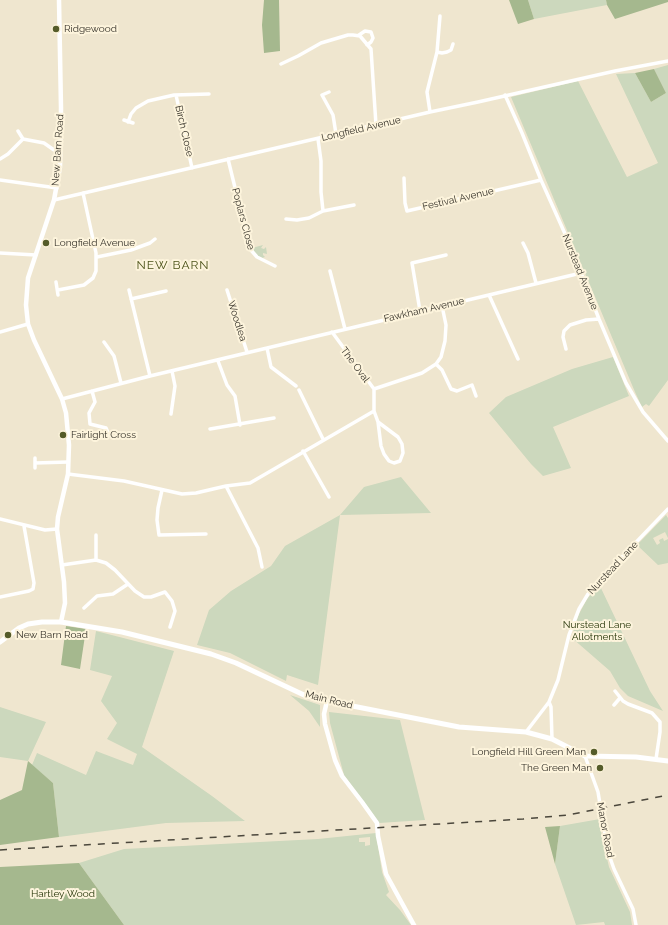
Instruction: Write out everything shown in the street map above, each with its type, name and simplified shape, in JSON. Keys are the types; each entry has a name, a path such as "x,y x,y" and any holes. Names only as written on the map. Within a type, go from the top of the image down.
{"main road":[{"name":"Main Road","path":"0,642 19,628 28,624 61,622 153,639 211,654 236,663 304,695 327,701 458,727 526,732 552,739 585,756 636,756 668,761"}],"street":[{"name":"New Barn Road","path":"60,0 60,151 57,188 28,278 26,305 28,324 62,399 66,413 69,445 68,474 58,517 57,529 65,603 61,622"},
{"path":"430,112 427,92 437,52 440,16"},
{"path":"359,36 365,31 371,32 373,38 367,45"},
{"path":"281,64 321,43 348,35 359,36 364,39 372,53 376,125"},
{"path":"437,52 442,53 452,51 453,44"},
{"name":"Longfield Avenue","path":"54,200 430,112 615,71 668,61"},
{"path":"329,92 322,95 333,115 336,134"},
{"name":"Birch Close","path":"133,124 126,121 133,111 141,104 148,101 176,95 209,94"},
{"name":"Birch Close","path":"176,95 192,168"},
{"name":"Nurstead Avenue","path":"505,96 522,133 626,383 643,412 668,441"},
{"path":"18,131 23,139 44,143 54,150 60,151"},
{"path":"0,159 8,154 23,139"},
{"path":"318,139 321,162 320,192 323,211"},
{"name":"Poplars Close","path":"228,159 250,249 257,257 275,266"},
{"name":"Festival Avenue","path":"404,178 405,203 407,210 541,180"},
{"path":"0,180 57,188"},
{"path":"58,290 81,286 88,282 95,274 97,257 83,193"},
{"path":"286,219 297,220 310,218 323,211 354,205"},
{"path":"97,257 131,250 150,243 155,239"},
{"path":"523,243 528,253 536,283"},
{"path":"0,253 36,255"},
{"path":"420,311 412,263 446,255"},
{"path":"330,271 346,329"},
{"name":"Fawkham Avenue","path":"62,399 247,352 581,273"},
{"path":"56,282 58,295"},
{"path":"129,290 150,376"},
{"name":"Woodlea","path":"227,290 247,352"},
{"path":"131,299 166,291"},
{"path":"489,295 518,359"},
{"path":"374,389 422,373 436,364 441,357 445,341 446,325 442,306"},
{"path":"566,349 562,337 564,331 570,325 586,320 599,319"},
{"path":"0,332 28,324"},
{"name":"The Oval","path":"332,332 374,389 374,411 378,422 381,446 384,454 389,461 394,463 400,461 403,453 402,444 398,437 378,422"},
{"path":"104,342 114,356 121,383"},
{"path":"267,348 270,367 296,386"},
{"path":"218,360 227,385 235,396 240,425"},
{"path":"436,364 442,370 449,387 453,390 457,391 472,385"},
{"path":"171,414 175,386 172,371"},
{"path":"470,380 476,396"},
{"path":"299,390 323,439"},
{"path":"92,391 95,402 89,413 90,424 106,428 109,436"},
{"path":"68,474 124,481 182,494 196,493 226,486 250,483 323,439 374,411"},
{"path":"210,429 274,418"},
{"path":"303,451 330,497"},
{"path":"35,458 35,468"},
{"path":"35,463 68,462"},
{"path":"226,486 258,548 262,568"},
{"path":"162,490 157,520 159,535 206,534"},
{"name":"Nurstead Lane","path":"526,732 549,702 558,680 572,627 579,609 588,594 668,509"},
{"path":"0,519 45,530 57,529"},
{"path":"0,596 29,591 33,588 34,583 24,526"},
{"path":"96,535 96,560"},
{"path":"62,565 96,560 106,563 144,597 151,597 165,592 172,601 175,611 170,627"},
{"path":"84,608 96,596 113,594 128,584"},
{"path":"615,691 620,698 628,704 652,713 660,722 656,759"},
{"path":"614,705 620,698"},
{"path":"327,701 324,714 325,724 335,760 342,776 377,823 378,836 386,874 414,925"},
{"name":"Nurstead Lane","path":"549,702 551,707 552,739"},
{"name":"Manor Road","path":"585,756 596,784 608,852 614,869 633,909 636,925"}],"green space":[{"path":"264,0 279,0 280,51 264,53 262,25"},
{"path":"509,0 528,0 534,19 518,24"},
{"path":"528,0 606,0 607,5 534,19"},
{"path":"606,0 668,0 668,2 615,19 607,5"},
{"path":"668,65 668,380 649,406 646,404 642,407 511,97 578,81 627,177 658,163 616,74 635,73 651,102 666,93 654,69"},
{"path":"654,69 666,93 651,102 635,73"},
{"path":"263,245 261,248 264,249 266,247 267,254 263,253 265,257 262,258 257,256 252,248"},
{"path":"613,357 629,396 553,427 571,468 543,476 531,464 489,413 506,397 572,369"},
{"path":"401,477 431,513 340,515 364,487"},
{"path":"340,515 318,685 287,675 286,681 230,653 197,645 209,610 231,591 271,566 285,546"},
{"path":"666,515 668,518 668,538 665,532 653,538 657,545 660,543 659,540 663,538 664,541 668,539 668,563 658,565 637,545"},
{"name":"Nurstead Lane Allotments","path":"599,584 650,691 663,711 628,696 620,688 610,671 572,638 579,614 587,599"},
{"path":"66,626 86,629 80,669 61,665"},
{"path":"96,631 174,651 142,747 245,821 166,823 59,837 53,783 32,765 37,753 86,775 96,751 133,765 137,754 107,739 117,723 101,701 112,676 90,670"},
{"path":"290,695 320,705 320,727 309,711"},
{"path":"0,707 46,722 28,761 0,757"},
{"path":"329,712 400,720 425,820 379,823 344,775 330,723"},
{"path":"28,761 53,783 59,837 0,845 0,800 22,790"},
{"path":"600,819 599,823 609,867 630,912 632,925 605,925 604,922 576,925 555,864 560,826"},
{"path":"560,826 555,864 545,827"},
{"path":"376,833 382,872 389,892 386,895 411,925 124,925 79,863 124,849 318,839","holes":["370,837 370,845 365,846 365,842 359,842 359,838"]},
{"name":"Hartley Wood","path":"79,863 124,925 0,925 0,867"}],"railway":[{"path":"0,850 523,819 568,815 668,795"}],"place":[{"name":"Ridgewood","path":"56,29"},
{"name":"Longfield Avenue","path":"46,243"},
{"name":"Fairlight Cross","path":"63,435"},
{"name":"New Barn Road","path":"8,635"},
{"name":"Longfield Hill Green Man","path":"594,752"},
{"name":"The Green Man","path":"600,768"}],"district":[{"name":"NEW BARN","path":"173,265"}]}
